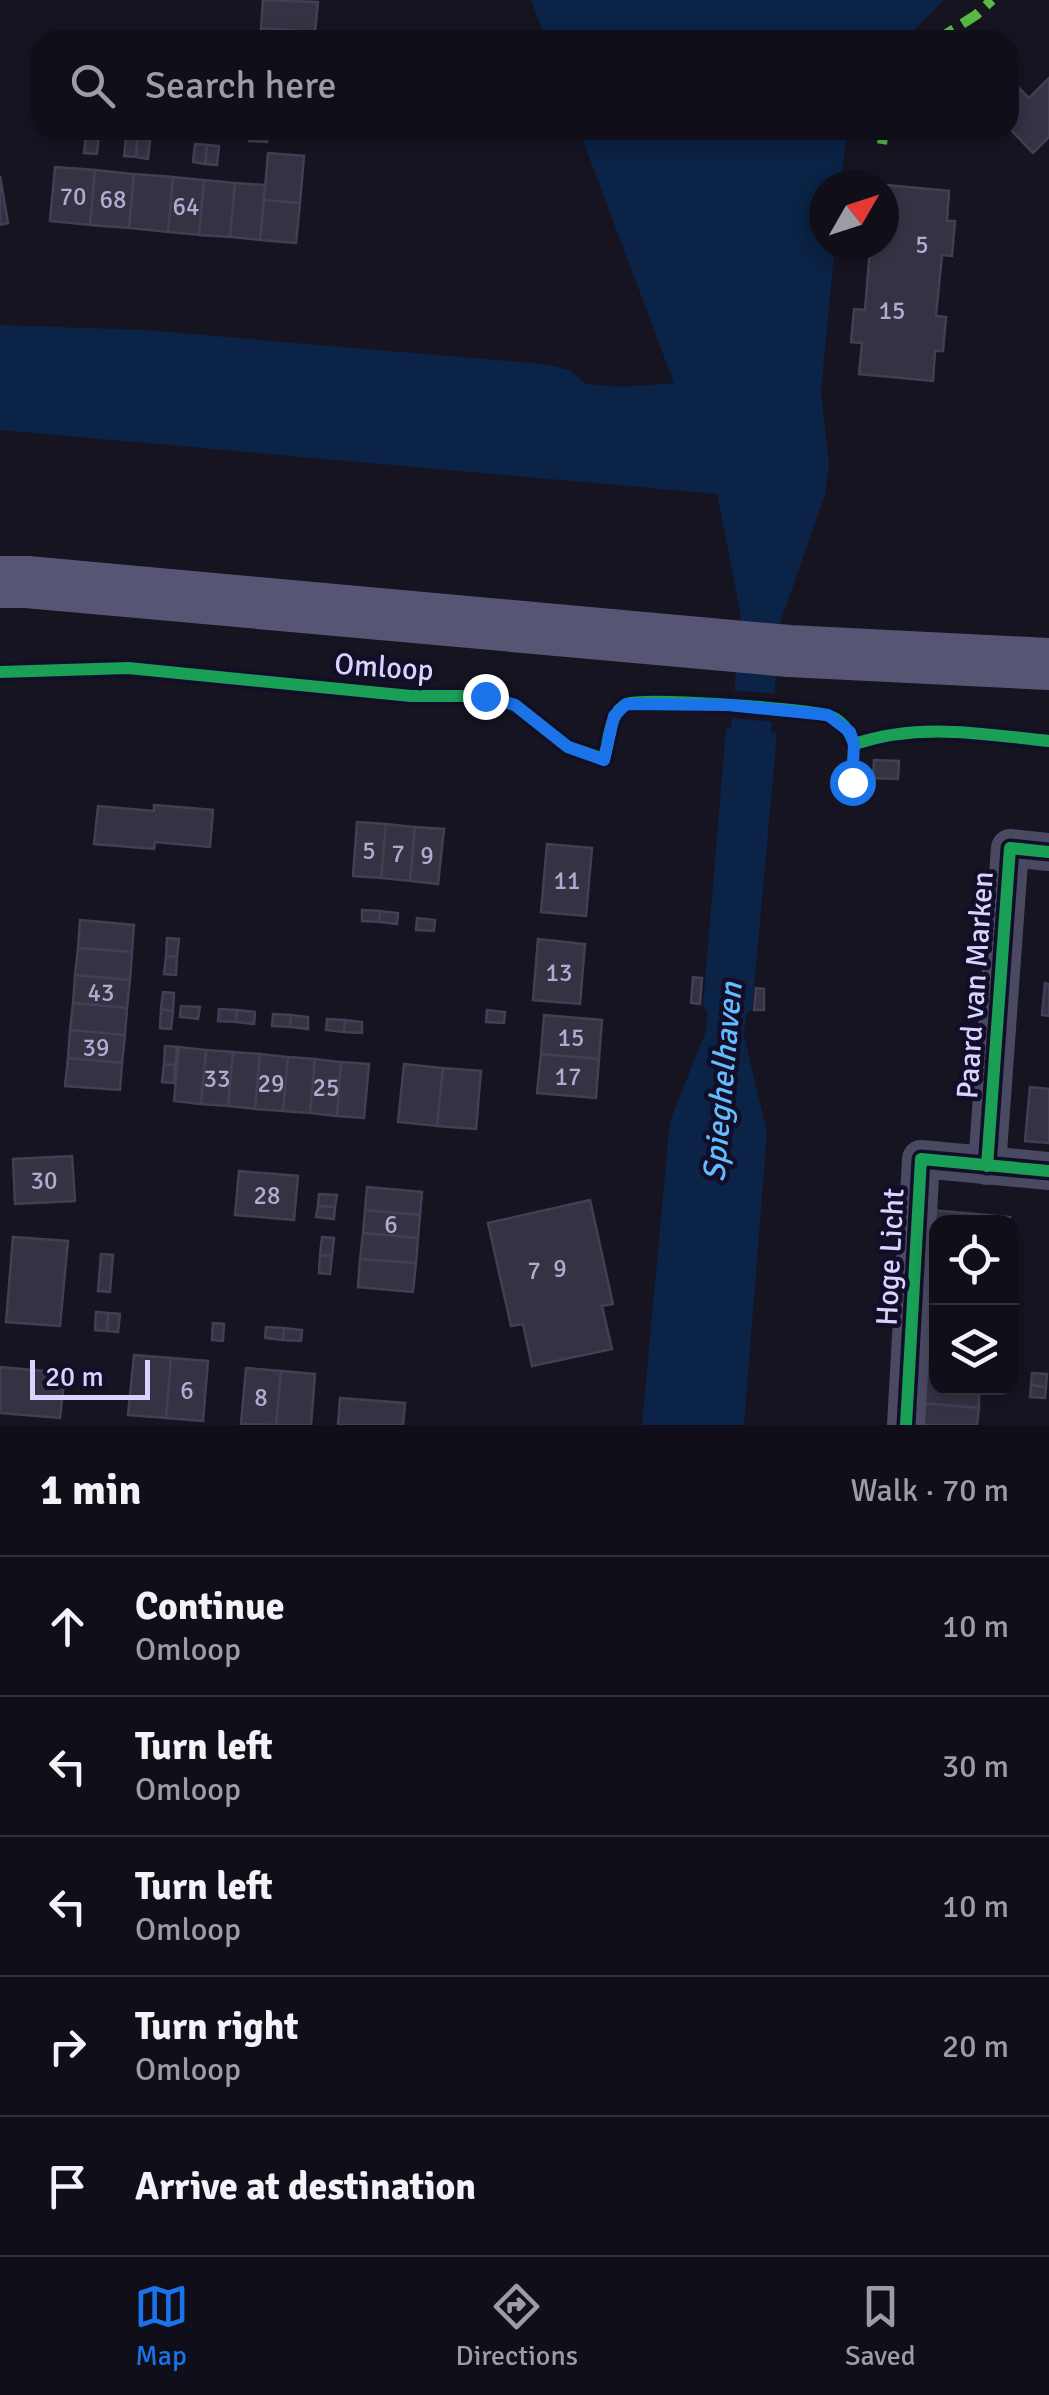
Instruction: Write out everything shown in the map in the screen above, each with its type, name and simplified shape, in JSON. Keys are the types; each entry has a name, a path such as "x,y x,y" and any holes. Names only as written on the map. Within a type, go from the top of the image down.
{"main road":[{"name":"Omloop","path":"0,582 789,651 1049,664"}],"street":[{"name":"Paard van Marken","path":"988,1166 1010,848 1049,852"},
{"name":"Hoge Licht","path":"906,1425 921,1159 988,1166"},
{"path":"988,1166 1049,1171"}],"water":[{"path":"531,0 944,0 915,30 542,30"},
{"name":"Spieghelhaven","path":"583,140 846,140 843,170 809,170 809,260 834,260 821,392 829,464 825,495 781,620 771,732 777,733 752,1010 746,1015 744,1035 767,1133 744,1425 642,1425 670,1121 706,1031 707,1012 703,1006 726,729 731,729 741,616 717,494 0,430 0,325 144,330 542,364 570,370 586,384 622,387 674,383"}],"pier":[{"path":"730,690 779,694 777,722 727,718"}],"building":[{"path":"263,0 318,2 315,30 261,28"},
{"path":"1049,78 1049,137 1033,153 1019,138 1019,88 1029,98"},
{"path":"85,140 98,140 97,154 84,153"},
{"path":"126,140 137,140 136,157 124,156"},
{"path":"137,140 150,140 148,159 136,157"},
{"path":"195,144 207,145 205,164 193,162"},
{"path":"207,145 219,146 217,165 205,164"},
{"path":"268,153 304,156 300,203 264,200"},
{"path":"55,167 95,170 90,225 50,221"},
{"path":"95,170 134,174 129,228 90,225"},
{"path":"134,174 173,177 168,232 129,228"},
{"path":"0,176 8,223 0,225"},
{"path":"173,177 204,180 199,235 168,232"},
{"path":"204,180 235,183 230,237 199,235"},
{"path":"235,183 265,185 260,240 230,237"},
{"path":"899,186 949,191 947,221 955,221 952,256 942,255 936,316 946,317 943,351 935,351 933,381 859,374 862,343 851,342 854,309 865,310 869,260 899,260"},
{"path":"264,200 300,203 296,243 260,240"},
{"path":"874,760 899,761 898,779 873,778"},
{"path":"154,805 213,810 210,847 155,842 154,849 94,844 98,806 154,811"},
{"path":"357,822 386,824 381,878 353,876"},
{"path":"386,824 415,827 410,881 381,878"},
{"path":"415,827 444,829 438,884 410,881"},
{"path":"547,844 592,848 586,916 541,912"},
{"path":"362,910 380,911 379,922 362,921"},
{"path":"380,911 398,913 397,924 379,922"},
{"path":"417,918 435,920 434,931 416,930"},
{"path":"80,920 134,925 132,952 78,948"},
{"path":"167,938 179,939 177,957 166,956"},
{"path":"538,939 585,944 580,1004 533,1000"},
{"path":"78,948 132,952 130,980 75,975"},
{"path":"166,956 177,957 176,975 164,974"},
{"path":"75,975 130,980 127,1008 73,1003"},
{"path":"693,977 702,978 700,1004 691,1003"},
{"path":"1045,983 1049,984 1049,1016 1042,1015"},
{"path":"756,988 764,989 764,1010 754,1010"},
{"path":"163,992 174,993 173,1011 161,1009"},
{"path":"73,1003 127,1008 125,1035 70,1030"},
{"path":"181,1006 200,1007 198,1019 180,1017"},
{"path":"161,1009 173,1011 171,1029 160,1028"},
{"path":"219,1009 237,1010 236,1022 218,1021"},
{"path":"237,1010 255,1012 254,1024 236,1022"},
{"path":"487,1010 505,1012 504,1023 486,1022"},
{"path":"273,1014 291,1015 290,1027 272,1026"},
{"path":"291,1015 308,1017 308,1029 290,1027"},
{"path":"544,1015 602,1020 599,1059 541,1054"},
{"path":"327,1019 345,1020 344,1032 326,1030"},
{"path":"345,1020 362,1022 362,1033 344,1032"},
{"path":"70,1030 125,1035 122,1063 68,1058"},
{"path":"165,1046 177,1047 175,1065 164,1064"},
{"path":"179,1047 206,1050 201,1104 174,1101"},
{"path":"206,1050 233,1052 228,1106 201,1104"},
{"path":"233,1052 260,1054 255,1109 228,1106"},
{"path":"260,1054 288,1057 283,1111 255,1109"},
{"path":"541,1054 599,1059 596,1098 537,1093"},
{"path":"288,1057 315,1059 310,1113 283,1111"},
{"path":"68,1058 122,1063 120,1090 65,1086"},
{"path":"315,1059 341,1062 337,1116 310,1113"},
{"path":"341,1062 369,1064 364,1118 337,1116"},
{"path":"164,1064 175,1065 174,1083 162,1082"},
{"path":"404,1064 443,1068 437,1126 398,1122"},
{"path":"443,1068 481,1071 476,1129 437,1126"},
{"path":"1030,1087 1049,1089 1049,1143 1025,1141"},
{"path":"72,1156 75,1201 15,1204 13,1159"},
{"path":"239,1171 298,1176 294,1220 235,1215"},
{"path":"367,1187 422,1192 420,1215 365,1210"},
{"path":"319,1194 337,1195 335,1207 318,1206"},
{"path":"590,1200 613,1304 602,1306 612,1349 532,1366 523,1324 511,1326 488,1223"},
{"path":"318,1206 335,1207 334,1219 316,1217"},
{"path":"365,1210 420,1215 418,1238 363,1233"},
{"path":"931,1210 987,1215 931,1215"},
{"path":"363,1233 418,1238 416,1263 360,1259"},
{"path":"13,1237 68,1241 60,1326 6,1322"},
{"path":"322,1237 334,1238 332,1256 320,1255"},
{"path":"101,1254 113,1255 110,1292 98,1291"},
{"path":"320,1255 332,1256 330,1274 319,1273"},
{"path":"360,1259 416,1263 413,1292 358,1287"},
{"path":"922,1309 929,1310 929,1344 919,1343"},
{"path":"96,1312 108,1313 107,1331 95,1330"},
{"path":"108,1313 120,1314 118,1332 107,1331"},
{"path":"213,1323 224,1324 223,1341 212,1340"},
{"path":"266,1327 284,1328 283,1340 265,1338"},
{"path":"284,1328 302,1330 301,1341 283,1340"},
{"path":"134,1355 171,1358 166,1418 128,1415"},
{"path":"171,1358 208,1361 203,1421 166,1418"},
{"path":"0,1367 65,1373 60,1418 0,1413"},
{"path":"246,1368 281,1371 276,1425 241,1424"},
{"path":"281,1371 315,1374 311,1425 276,1425"},
{"path":"1032,1373 1047,1374 1046,1387 1031,1385"},
{"path":"926,1375 929,1395 979,1395 979,1408 921,1403"},
{"path":"1031,1385 1046,1387 1045,1398 1030,1397"},
{"path":"340,1398 405,1403 403,1425 338,1425"},
{"path":"921,1403 979,1408 977,1425 919,1425"}],"marked path":[{"path":"953,30 992,0"},
{"path":"882,144 883,140"}],"cycle path":[{"path":"0,672 128,668 411,696 485,696 515,705 568,747 604,759 617,713 627,704 640,702 816,713 839,721 854,744 927,732 1049,741"},
{"path":"987,1166 1010,848 1049,852"},
{"path":"906,1425 921,1159 1049,1171"}],"route":[{"path":"485,696 515,705 568,747 604,760 614,716 626,704 728,705 828,715 850,732 854,744 852,782"}]}
